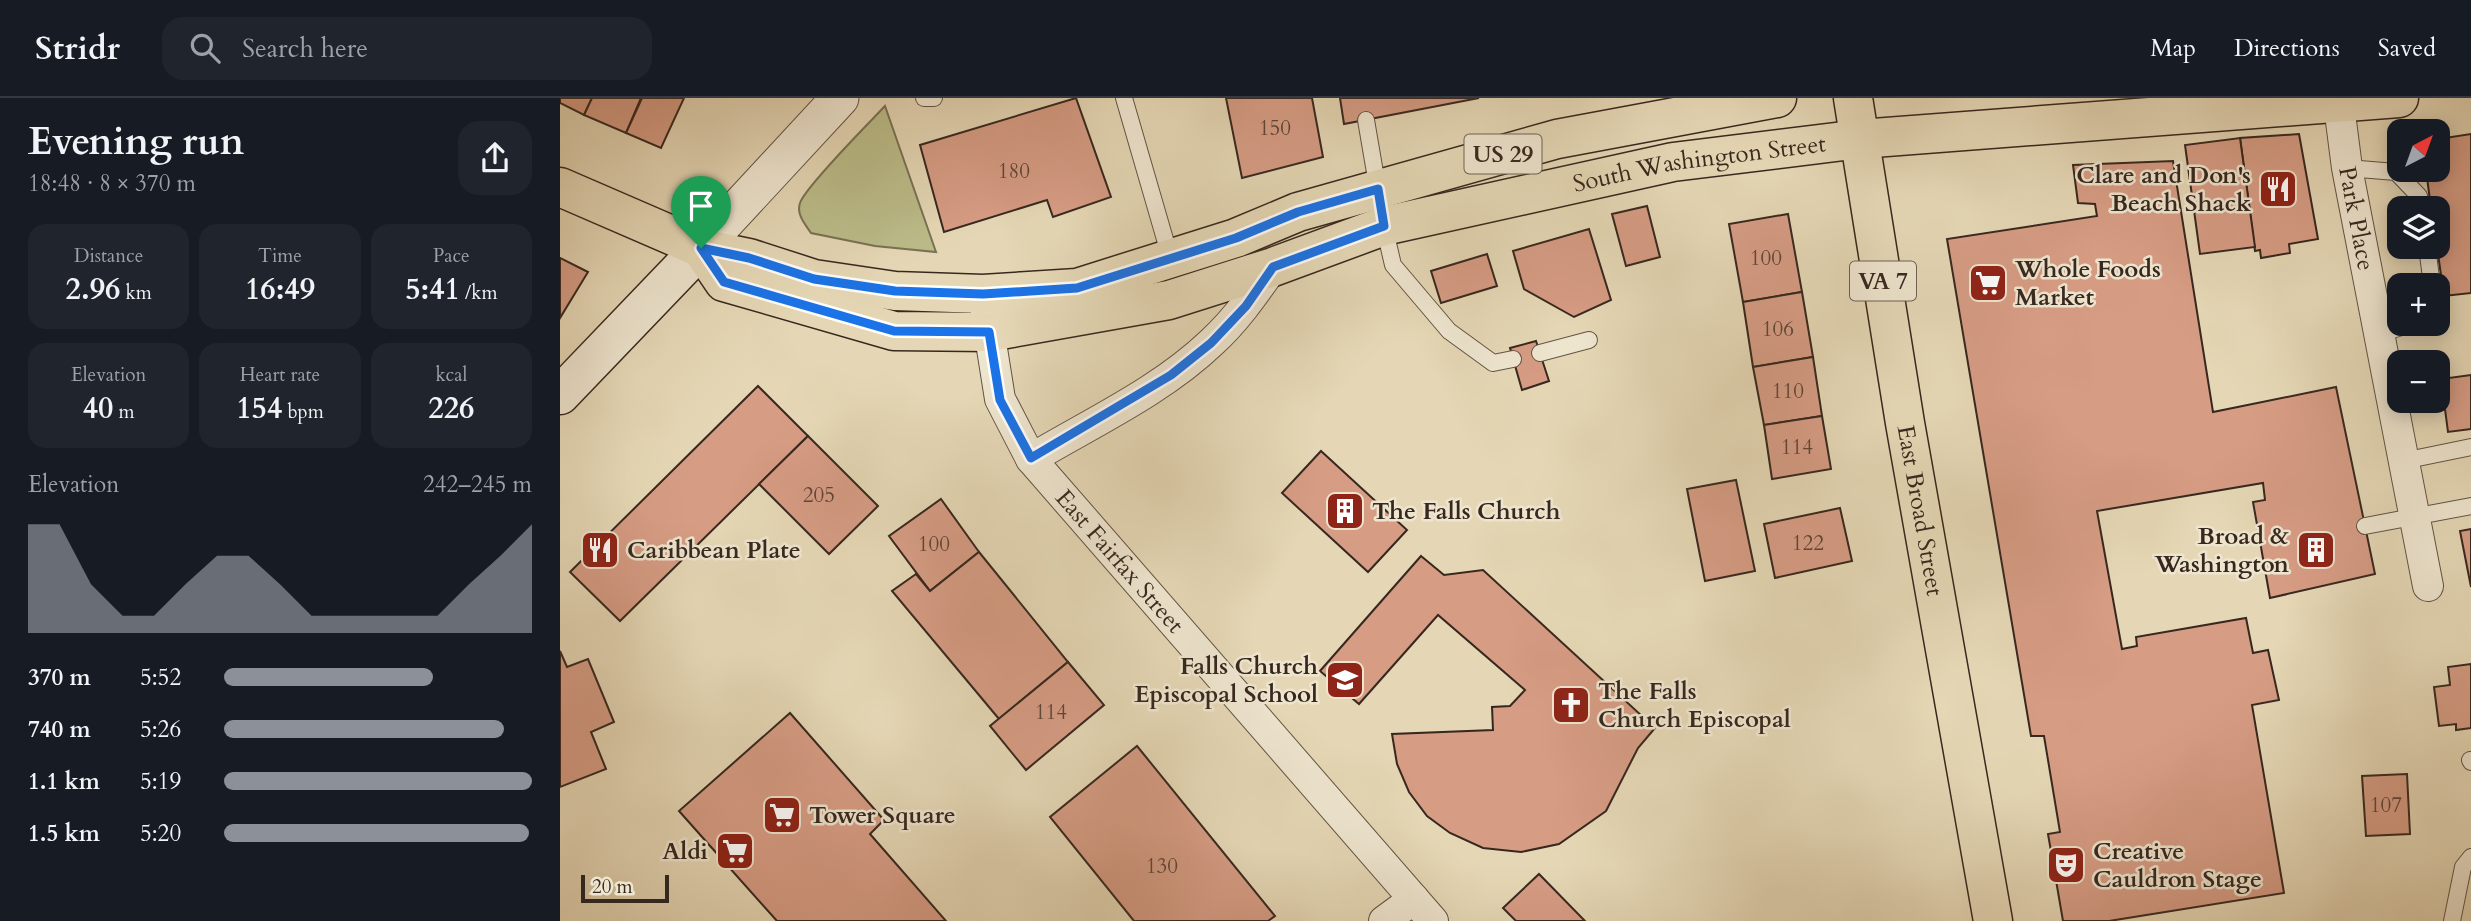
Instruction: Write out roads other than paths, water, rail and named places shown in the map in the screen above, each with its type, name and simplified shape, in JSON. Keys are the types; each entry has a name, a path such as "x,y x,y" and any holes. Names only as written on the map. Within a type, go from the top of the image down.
{"main road":[{"name":"South Washington Street","path":"701,248 724,282 841,317 894,331 989,332 1169,300 1273,267 1381,208 1557,139 1777,98"},
{"name":"East Broad Street","path":"1853,98 1958,734 1993,921"},
{"name":"US 29","path":"1860,139 2338,100 2399,98"},
{"name":"South Washington Street","path":"560,187 701,248 749,258 814,279 895,291 983,294 1077,288 1236,238 1298,212 1381,208 1673,162 1860,139"},
{"path":"560,395 701,248"}],"street":[{"path":"701,248 840,98"},
{"name":"Park Place","path":"2338,100 2347,168 2428,586"},
{"path":"1031,458 1171,375 1246,306 1273,267"},
{"name":"East Fairfax Street","path":"983,294 1000,400 1031,458 1423,910"},
{"path":"1384,921 1423,910"}],"lane":[{"path":"924,98 934,98"},
{"path":"1124,98 1171,260"},
{"path":"1366,120 1393,265 1450,331 1493,363 1513,359"},
{"path":"2347,168 2396,172 2419,196"},
{"path":"2379,334 2387,332"},
{"path":"1540,353 1590,340"},
{"path":"2403,461 2471,447"},
{"path":"2365,526 2471,506"},
{"path":"2452,921 2463,867 2471,856"}],"place":[{"name":"Clare and Don's Beach Shack","path":"2278,189"},
{"name":"Whole Foods Market","path":"1988,283"},
{"name":"The Falls Church","path":"1345,511"},
{"name":"Caribbean Plate","path":"600,550"},
{"name":"Broad & Washington","path":"2316,550"},
{"name":"Falls Church Episcopal School","path":"1345,680"},
{"name":"The Falls Church Episcopal","path":"1571,705"},
{"name":"Tower Square","path":"782,815"},
{"name":"Aldi","path":"735,851"},
{"name":"Creative Cauldron Stage","path":"2066,865"}]}
